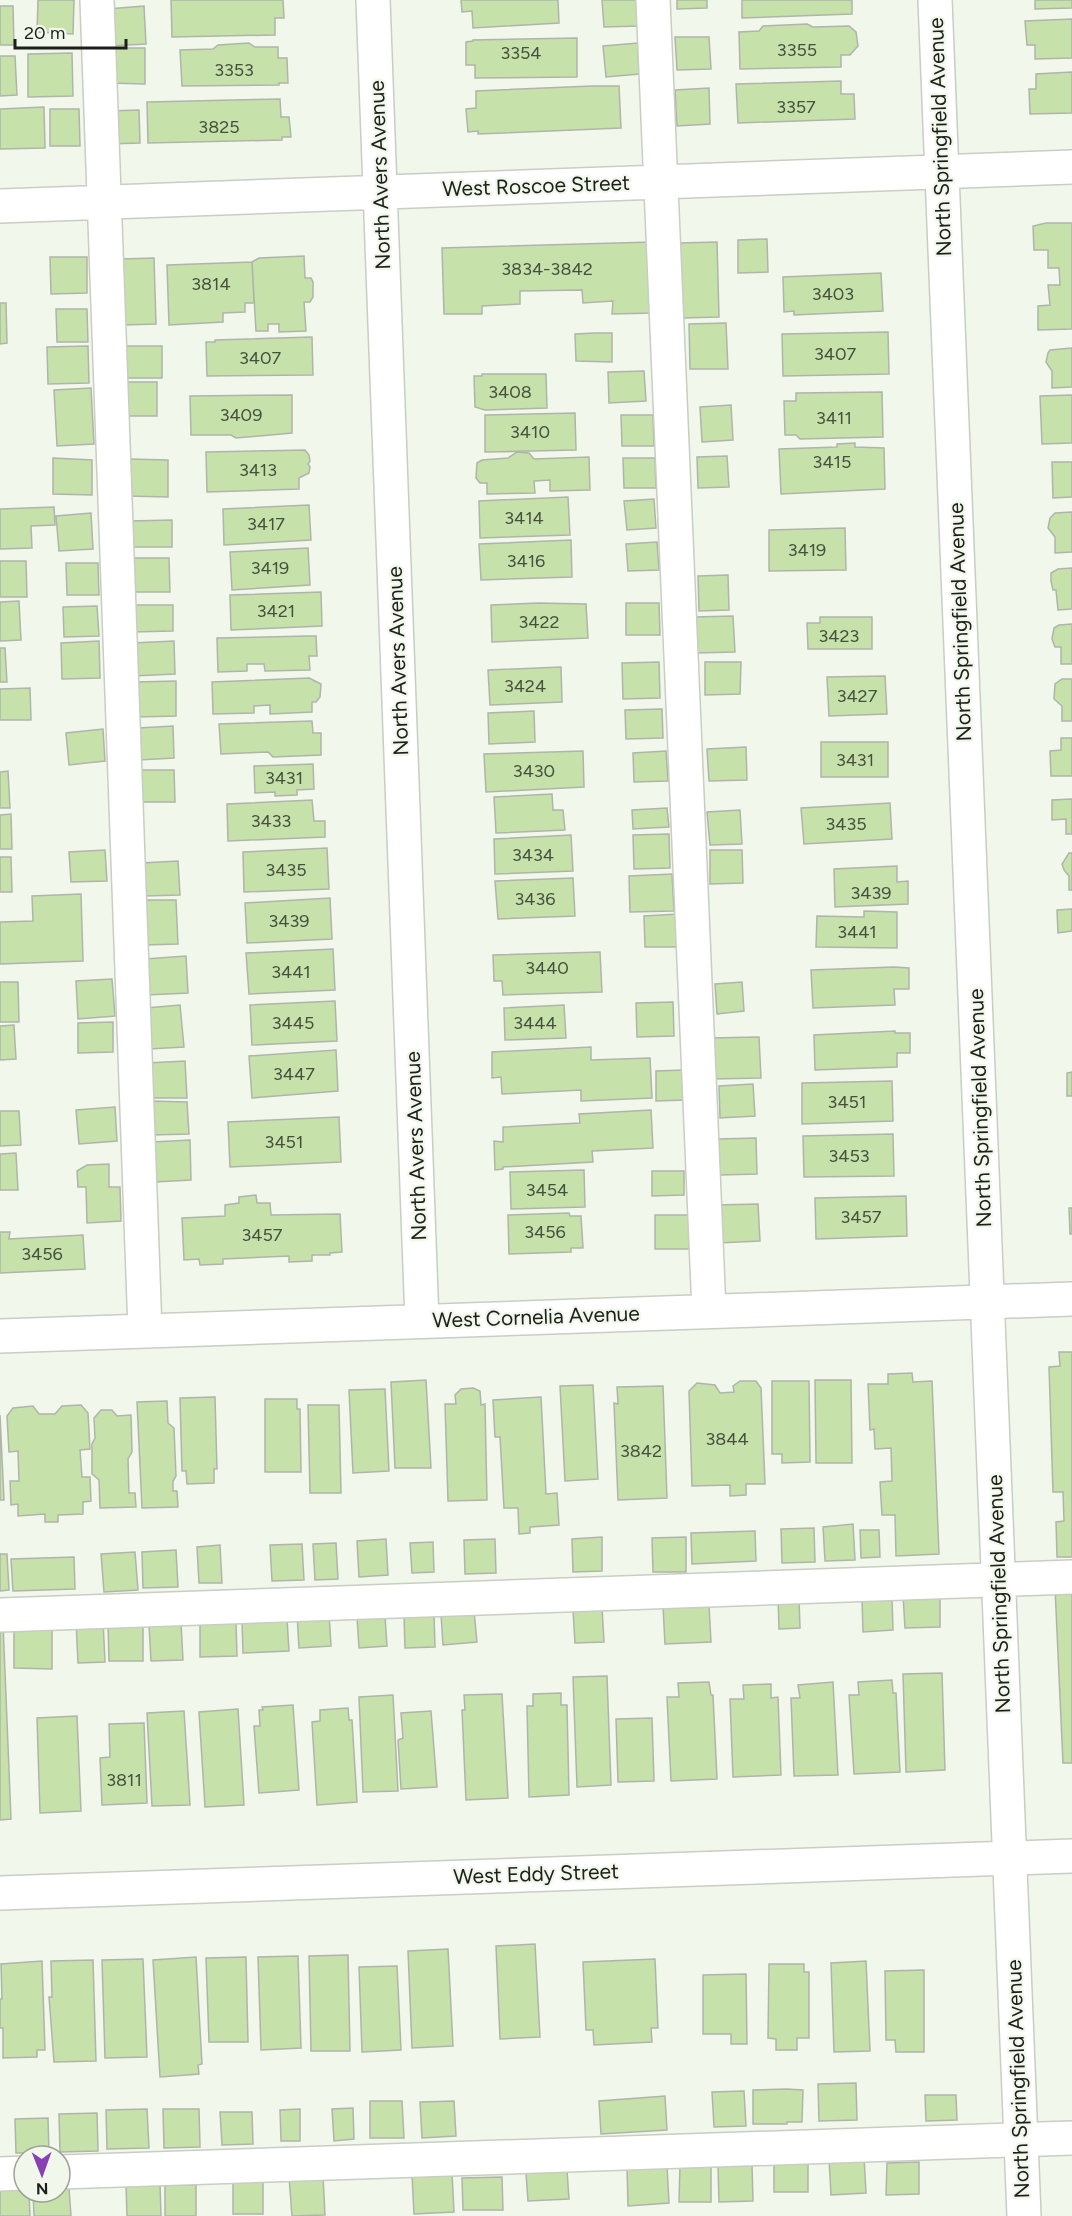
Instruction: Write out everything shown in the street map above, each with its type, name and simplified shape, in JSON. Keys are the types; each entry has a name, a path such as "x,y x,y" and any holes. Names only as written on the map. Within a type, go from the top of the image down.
{"street":[{"path":"97,0 145,1331"},
{"name":"North Avers Avenue","path":"374,0 423,1322"},
{"path":"654,0 709,1311"},
{"name":"North Springfield Avenue","path":"935,0 1024,2216"},
{"name":"West Roscoe Street","path":"0,206 1072,167"},
{"name":"West Cornelia Avenue","path":"0,1336 1072,1299"},
{"path":"0,1615 1072,1577"},
{"name":"West Eddy Street","path":"0,1893 1072,1856"},
{"path":"72,2172 1072,2138"}],"building":[{"path":"38,0 74,0 73,34 37,32"},
{"path":"171,0 283,0 284,18 275,18 275,35 172,37"},
{"path":"461,0 558,0 559,23 473,28 472,11 462,12"},
{"path":"602,0 638,0 639,26 604,27"},
{"path":"677,0 707,0 707,8 677,9"},
{"path":"742,0 852,0 852,14 742,18"},
{"path":"1035,0 1072,0 1072,8 1035,9"},
{"path":"0,6 13,6 14,45 0,45"},
{"path":"144,6 146,44 109,46 107,9"},
{"path":"1072,19 1072,58 1035,59 1035,45 1027,45 1025,21"},
{"path":"807,24 813,27 849,26 856,32 858,46 850,55 841,55 841,67 740,69 739,32 759,31 763,26"},
{"path":"675,37 709,37 711,69 677,70"},
{"path":"577,38 577,77 475,78 475,65 466,65 466,42 473,40"},
{"path":"249,43 255,47 278,47 278,58 287,58 288,83 182,86 180,50 213,49 218,45"},
{"path":"638,43 639,74 606,77 603,46"},
{"path":"109,48 145,48 145,84 109,83"},
{"path":"72,53 73,96 28,97 28,54"},
{"path":"0,56 15,56 17,95 0,96"},
{"path":"1072,72 1072,113 1030,114 1029,89 1036,89 1036,74"},
{"path":"841,81 841,94 854,94 855,119 738,123 736,84"},
{"path":"619,86 621,128 478,134 478,131 468,132 466,109 476,108 476,91"},
{"path":"709,88 710,124 677,126 675,90"},
{"path":"280,99 281,117 289,117 291,137 282,137 282,140 148,143 147,102"},
{"path":"44,107 45,148 0,149 0,109"},
{"path":"50,109 79,109 80,146 50,146"},
{"path":"139,110 140,143 109,144 108,111"},
{"path":"1046,223 1072,223 1072,329 1038,330 1038,306 1050,305 1048,285 1060,285 1059,268 1048,268 1048,250 1034,250 1033,226"},
{"path":"767,239 768,272 738,273 738,240"},
{"path":"652,242 653,313 612,314 613,301 583,303 582,290 520,291 520,304 482,306 482,314 444,314 442,248"},
{"path":"717,242 719,317 682,318 679,243"},
{"path":"304,256 305,278 311,278 313,282 313,297 310,302 304,302 306,331 279,332 279,324 268,324 268,331 256,331 252,262 259,258"},
{"path":"50,257 87,257 87,293 51,294"},
{"path":"154,258 156,324 124,325 121,259"},
{"path":"252,262 254,303 245,303 245,312 223,313 223,322 169,325 167,265"},
{"path":"881,273 883,311 794,315 794,311 784,312 783,277"},
{"path":"0,303 6,303 7,343 0,344"},
{"path":"56,309 87,309 88,342 57,342"},
{"path":"726,323 728,369 690,369 689,324"},
{"path":"888,332 889,374 783,376 782,334"},
{"path":"612,333 612,362 576,361 575,334"},
{"path":"312,337 313,375 207,376 206,342"},
{"path":"88,346 89,383 48,384 47,347"},
{"path":"122,346 162,346 162,378 122,378"},
{"path":"1072,348 1072,387 1052,388 1052,371 1046,362 1048,353 1050,350"},
{"path":"644,371 646,401 609,403 608,372"},
{"path":"482,374 546,374 547,408 485,410 475,407 474,376 482,376"},
{"path":"121,382 157,382 157,416 121,416"},
{"path":"91,388 94,444 57,446 54,390"},
{"path":"882,392 883,437 800,439 796,435 785,435 784,401 796,401 796,393"},
{"path":"292,395 292,433 236,438 231,435 191,435 190,396"},
{"path":"1072,395 1072,443 1042,444 1040,396"},
{"path":"731,405 733,440 702,442 700,407"},
{"path":"575,413 576,450 485,452 485,415"},
{"path":"621,415 653,415 654,446 622,446"},
{"path":"855,443 855,447 884,448 885,489 781,494 779,449 837,447 837,444"},
{"path":"305,450 309,455 310,467 309,473 299,478 299,489 207,492 206,452"},
{"path":"517,452 529,453 534,459 589,457 590,490 550,491 550,480 534,481 535,493 487,494 487,483 480,483 476,478 477,463 482,460 508,458"},
{"path":"727,456 729,487 698,488 697,457"},
{"path":"53,458 92,460 92,495 53,494"},
{"path":"623,458 655,458 656,488 624,488"},
{"path":"128,459 168,460 168,497 127,496"},
{"path":"1052,462 1072,462 1072,497 1053,498"},
{"path":"568,497 570,535 480,538 479,501"},
{"path":"654,499 656,528 627,530 624,501"},
{"path":"309,505 311,540 224,545 223,509"},
{"path":"54,507 55,525 31,526 32,548 0,549 0,509"},
{"path":"1072,512 1072,552 1055,553 1055,537 1048,528 1050,518 1055,513"},
{"path":"91,513 93,549 59,551 56,516"},
{"path":"172,520 172,547 131,547 130,521"},
{"path":"845,528 846,570 769,571 769,530"},
{"path":"571,540 572,577 481,580 479,544"},
{"path":"657,542 659,570 628,571 626,544"},
{"path":"308,548 310,585 232,590 230,552"},
{"path":"130,558 169,558 170,592 132,592"},
{"path":"0,561 26,561 27,597 0,597"},
{"path":"66,563 98,563 99,595 67,595"},
{"path":"1072,568 1072,609 1058,610 1051,573 1058,569"},
{"path":"728,575 729,610 699,611 698,576"},
{"path":"321,592 322,626 231,630 230,595"},
{"path":"19,601 21,640 0,641 0,602"},
{"path":"626,603 659,603 660,635 626,635"},
{"path":"586,604 588,638 492,642 491,605"},
{"path":"132,605 173,605 173,631 132,632"},
{"path":"97,606 99,636 64,637 63,607"},
{"path":"733,616 735,652 695,653 694,617"},
{"path":"820,617 872,617 872,649 808,649 807,623 820,623"},
{"path":"1072,624 1072,664 1061,664 1061,647 1055,647 1052,639 1054,628 1059,625"},
{"path":"316,636 317,656 309,656 310,670 265,671 264,664 247,664 247,671 218,672 217,638"},
{"path":"99,641 100,678 62,679 61,643"},
{"path":"174,641 175,674 133,676 132,643"},
{"path":"0,648 5,648 7,682 0,682"},
{"path":"659,662 660,698 623,699 622,663"},
{"path":"705,662 741,662 740,694 705,695"},
{"path":"561,667 562,702 490,705 488,670"},
{"path":"885,676 887,714 829,716 827,677"},
{"path":"309,678 321,684 320,697 316,702 312,702 312,712 270,714 270,705 254,706 254,713 213,714 212,682"},
{"path":"1062,679 1072,679 1072,721 1062,721 1062,706 1054,699 1055,684"},
{"path":"176,681 176,716 136,717 136,682"},
{"path":"30,688 31,720 0,720 0,689"},
{"path":"662,709 663,738 626,739 625,710"},
{"path":"534,711 535,742 489,744 488,713"},
{"path":"312,721 313,733 321,733 321,755 273,757 268,752 221,754 219,724"},
{"path":"173,726 174,758 139,760 138,728"},
{"path":"103,729 105,761 69,765 66,733"},
{"path":"1061,738 1072,738 1072,776 1051,776 1050,751 1061,750"},
{"path":"821,742 888,742 888,777 821,777"},
{"path":"746,747 747,780 709,781 707,749"},
{"path":"583,751 584,787 486,792 484,754"},
{"path":"666,751 668,781 634,782 633,753"},
{"path":"313,764 314,789 297,790 297,795 275,796 275,792 255,793 254,766"},
{"path":"140,770 174,770 175,802 140,802"},
{"path":"8,771 10,808 0,808 0,772"},
{"path":"552,794 553,810 563,810 565,830 496,833 494,797"},
{"path":"1072,799 1072,834 1066,834 1066,819 1052,820 1052,800"},
{"path":"312,800 314,821 325,821 325,837 228,841 227,804"},
{"path":"890,803 892,839 804,844 801,808"},
{"path":"667,808 669,827 633,829 632,810"},
{"path":"740,810 742,844 710,845 707,812"},
{"path":"11,814 12,849 0,849 0,815"},
{"path":"669,834 670,868 634,869 633,835"},
{"path":"571,835 573,871 495,874 494,839"},
{"path":"327,848 329,889 244,892 243,852"},
{"path":"105,850 107,881 71,882 69,852"},
{"path":"710,850 742,850 743,883 710,884"},
{"path":"1069,853 1072,853 1072,890 1069,890 1069,876 1062,864"},
{"path":"0,857 11,857 12,892 0,892"},
{"path":"178,861 180,895 144,896 141,863"},
{"path":"897,866 897,882 908,881 908,904 835,907 834,869"},
{"path":"672,874 674,911 630,912 629,876"},
{"path":"573,878 575,916 498,919 495,881"},
{"path":"81,894 83,961 0,964 0,922 33,921 32,896"},
{"path":"330,898 332,939 247,943 245,903"},
{"path":"141,900 176,900 178,944 143,945"},
{"path":"1072,909 1072,931 1058,933 1057,910"},
{"path":"864,911 897,912 897,948 816,947 817,916 864,917"},
{"path":"678,914 679,947 645,947 644,916"},
{"path":"333,949 335,990 249,994 246,953"},
{"path":"600,952 602,992 503,995 502,981 494,981 493,955"},
{"path":"186,956 188,993 147,995 145,959"},
{"path":"909,968 909,989 894,989 895,1005 813,1008 811,970"},
{"path":"112,979 115,1016 78,1019 76,981"},
{"path":"0,982 18,982 19,1022 0,1022"},
{"path":"742,982 744,1011 717,1014 715,984"},
{"path":"335,1001 337,1041 252,1045 250,1005"},
{"path":"673,1002 674,1036 637,1037 636,1003"},
{"path":"180,1005 184,1047 149,1049 146,1008"},
{"path":"564,1005 566,1038 505,1040 504,1008"},
{"path":"113,1022 113,1052 78,1053 78,1023"},
{"path":"14,1025 16,1059 0,1060 0,1026"},
{"path":"895,1031 895,1033 910,1033 910,1053 897,1053 897,1067 815,1070 814,1035"},
{"path":"759,1037 761,1078 711,1079 710,1038"},
{"path":"591,1047 591,1060 650,1058 652,1098 581,1101 581,1090 502,1094 501,1077 492,1078 492,1052"},
{"path":"336,1050 338,1091 252,1098 249,1056"},
{"path":"185,1061 187,1098 149,1098 147,1063"},
{"path":"684,1070 685,1100 656,1101 656,1071"},
{"path":"1072,1072 1072,1096 1067,1096 1067,1073"},
{"path":"892,1081 893,1121 802,1124 802,1083"},
{"path":"753,1084 755,1116 720,1118 719,1086"},
{"path":"150,1101 187,1102 189,1134 151,1135"},
{"path":"115,1107 117,1141 79,1144 76,1110"},
{"path":"651,1110 653,1148 592,1151 593,1162 503,1167 503,1169 495,1170 494,1141 503,1142 503,1127 580,1123 579,1114"},
{"path":"0,1111 19,1111 21,1145 0,1146"},
{"path":"339,1117 341,1162 230,1167 228,1122"},
{"path":"893,1134 894,1176 804,1177 803,1136"},
{"path":"756,1138 757,1174 720,1175 718,1139"},
{"path":"190,1140 191,1180 155,1182 153,1142"},
{"path":"16,1153 18,1190 0,1190 0,1154"},
{"path":"109,1164 109,1187 120,1187 121,1221 87,1223 86,1187 78,1187 77,1171 87,1165"},
{"path":"584,1170 585,1207 511,1209 510,1172"},
{"path":"652,1171 684,1171 684,1195 652,1196"},
{"path":"256,1195 257,1203 270,1203 271,1215 340,1214 342,1252 312,1255 312,1261 289,1262 289,1256 223,1259 223,1264 200,1265 199,1259 184,1260 182,1218 225,1216 225,1205 239,1203 239,1197"},
{"path":"906,1196 907,1236 816,1239 815,1198"},
{"path":"758,1204 760,1241 718,1243 716,1205"},
{"path":"1069,1208 1072,1208 1072,1234 1070,1234"},
{"path":"569,1213 570,1216 581,1216 583,1248 571,1248 571,1252 509,1254 508,1215"},
{"path":"655,1215 689,1215 689,1249 655,1249"},
{"path":"0,1232 10,1232 9,1239 83,1235 85,1269 0,1273"},
{"path":"1059,1352 1072,1352 1072,1557 1057,1557 1056,1522 1064,1521 1063,1492 1053,1492 1049,1367 1060,1366"},
{"path":"912,1373 913,1382 932,1381 939,1554 896,1556 895,1515 882,1515 880,1482 892,1481 891,1448 875,1449 874,1429 870,1430 868,1384 888,1384 888,1374"},
{"path":"426,1380 431,1468 395,1468 391,1382"},
{"path":"815,1380 851,1380 852,1463 816,1463"},
{"path":"740,1381 756,1381 761,1388 765,1484 746,1484 746,1495 730,1496 730,1485 692,1486 689,1391 697,1383 715,1385 720,1393 734,1392 733,1386"},
{"path":"772,1381 809,1381 810,1462 782,1463 782,1454 772,1454"},
{"path":"593,1385 598,1479 565,1481 560,1386"},
{"path":"663,1386 667,1498 618,1500 614,1403 618,1404 617,1387"},
{"path":"473,1388 480,1391 481,1405 485,1404 487,1500 448,1501 445,1404 456,1404 455,1395 461,1389"},
{"path":"385,1389 389,1471 353,1473 349,1390"},
{"path":"215,1397 217,1469 214,1469 214,1483 187,1484 186,1471 182,1471 180,1398"},
{"path":"541,1397 546,1494 557,1493 559,1525 530,1527 530,1533 519,1534 518,1508 504,1508 500,1437 495,1437 493,1400"},
{"path":"265,1399 297,1399 297,1409 300,1409 301,1472 265,1472"},
{"path":"167,1401 168,1423 174,1428 176,1476 173,1481 173,1491 177,1491 178,1507 142,1508 137,1402"},
{"path":"81,1405 88,1413 90,1449 80,1450 82,1477 90,1477 91,1501 83,1502 83,1514 58,1515 58,1522 45,1522 45,1514 18,1516 18,1504 11,1505 10,1481 19,1481 18,1451 9,1452 7,1416 13,1408 33,1406 39,1414 55,1414 62,1406"},
{"path":"308,1405 339,1405 341,1493 310,1493"},
{"path":"101,1410 112,1410 117,1416 131,1415 132,1452 128,1459 129,1493 135,1493 136,1507 100,1508 99,1480 92,1474 92,1444 95,1438 94,1418"},
{"path":"0,1415 4,1500 0,1500"},
{"path":"853,1524 855,1560 825,1561 823,1527"},
{"path":"814,1528 815,1562 782,1563 781,1529"},
{"path":"860,1530 879,1530 880,1557 861,1558"},
{"path":"755,1531 756,1561 692,1564 691,1533"},
{"path":"602,1537 602,1571 573,1572 572,1539"},
{"path":"686,1537 686,1572 653,1572 652,1538"},
{"path":"386,1539 388,1575 359,1577 357,1541"},
{"path":"495,1539 496,1573 465,1574 464,1540"},
{"path":"433,1542 434,1572 412,1573 410,1543"},
{"path":"336,1543 338,1579 315,1580 313,1544"},
{"path":"302,1544 304,1580 272,1581 270,1545"},
{"path":"220,1545 222,1583 199,1583 197,1547"},
{"path":"176,1550 178,1587 143,1588 142,1552"},
{"path":"135,1552 138,1590 104,1592 101,1554"},
{"path":"0,1554 7,1554 9,1590 0,1591"},
{"path":"74,1557 75,1589 13,1591 11,1559"},
{"path":"1072,1587 1072,1763 1063,1763 1055,1588"},
{"path":"940,1593 940,1627 905,1628 903,1595"},
{"path":"778,1597 799,1598 800,1628 779,1629"},
{"path":"892,1597 893,1630 863,1632 862,1599"},
{"path":"709,1605 711,1642 665,1644 663,1607"},
{"path":"602,1607 604,1642 575,1643 573,1610"},
{"path":"474,1611 477,1642 443,1645 441,1614"},
{"path":"329,1613 331,1646 299,1648 297,1614"},
{"path":"434,1614 435,1647 405,1648 404,1616"},
{"path":"385,1616 387,1646 359,1648 357,1617"},
{"path":"287,1619 289,1651 243,1653 242,1621"},
{"path":"103,1620 105,1662 78,1663 76,1621"},
{"path":"200,1622 236,1622 237,1656 200,1657"},
{"path":"0,1623 3,1623 11,1819 0,1820"},
{"path":"181,1623 183,1660 151,1661 149,1625"},
{"path":"108,1624 143,1624 143,1661 109,1661"},
{"path":"14,1627 52,1627 52,1669 14,1668"},
{"path":"942,1673 945,1770 906,1772 903,1674"},
{"path":"607,1676 611,1785 577,1787 573,1677"},
{"path":"892,1680 893,1693 896,1693 900,1772 854,1774 849,1695 859,1695 858,1682"},
{"path":"709,1682 711,1695 713,1695 717,1779 671,1781 667,1697 679,1697 678,1683"},
{"path":"833,1682 838,1775 794,1776 791,1698 800,1698 798,1685"},
{"path":"771,1684 771,1698 778,1697 781,1775 733,1777 730,1699 744,1699 743,1685"},
{"path":"561,1693 561,1705 567,1705 569,1795 529,1797 527,1706 533,1706 533,1694"},
{"path":"502,1694 508,1798 466,1800 462,1710 465,1710 464,1695"},
{"path":"393,1695 398,1791 363,1792 359,1697"},
{"path":"293,1705 299,1790 259,1793 254,1726 260,1726 259,1710 263,1710 262,1707"},
{"path":"348,1708 349,1720 352,1720 357,1802 317,1805 312,1722 320,1721 320,1710"},
{"path":"238,1709 244,1805 205,1807 199,1712"},
{"path":"184,1711 190,1805 152,1806 147,1713"},
{"path":"431,1711 437,1787 401,1789 398,1740 403,1738 401,1713"},
{"path":"77,1716 81,1811 40,1813 37,1718"},
{"path":"652,1718 654,1781 618,1782 616,1719"},
{"path":"144,1723 147,1803 102,1805 100,1758 110,1757 109,1724"},
{"path":"535,1944 540,2037 500,2039 496,1946"},
{"path":"448,1949 453,2046 412,2048 408,1951"},
{"path":"348,1955 350,2051 311,2051 309,1956"},
{"path":"298,1956 301,2048 261,2050 258,1957"},
{"path":"196,1957 202,2064 198,2065 199,2074 160,2077 153,1960"},
{"path":"246,1957 248,2042 209,2042 206,1958"},
{"path":"143,1959 147,2057 105,2058 102,1960"},
{"path":"655,1959 658,2028 651,2028 652,2042 594,2045 593,2030 586,2030 583,1962"},
{"path":"93,1960 96,2061 54,2062 49,1997 52,1997 51,1961"},
{"path":"42,1961 45,2050 37,2050 37,2057 3,2058 3,2028 0,2028 1,1964"},
{"path":"866,1961 870,2051 834,2052 831,1963"},
{"path":"769,1964 804,1964 804,1972 809,1972 809,2038 797,2038 797,2050 776,2050 776,2039 768,2038"},
{"path":"397,1966 401,2050 362,2052 359,1967"},
{"path":"924,1970 924,2052 896,2052 895,2040 886,2040 885,1971"},
{"path":"746,1974 747,2044 731,2044 731,2034 703,2034 703,1975"},
{"path":"856,2083 857,2120 819,2121 818,2084"},
{"path":"753,2090 803,2090 802,2122 753,2124"},
{"path":"744,2091 746,2126 714,2127 712,2092"},
{"path":"925,2095 956,2095 957,2120 926,2121"},
{"path":"665,2096 667,2130 601,2134 599,2101"},
{"path":"370,2101 402,2101 404,2138 370,2138"},
{"path":"454,2101 456,2136 422,2138 420,2102"},
{"path":"353,2108 354,2139 334,2141 332,2109"},
{"path":"147,2109 149,2148 107,2149 106,2110"},
{"path":"163,2109 199,2109 200,2147 164,2148"},
{"path":"300,2109 300,2141 281,2141 280,2110"},
{"path":"220,2112 252,2112 253,2144 222,2145"},
{"path":"97,2113 98,2151 72,2152 72,2144 60,2144 59,2114"},
{"path":"48,2118 49,2144 16,2144 15,2119"},
{"path":"864,2157 866,2193 831,2195 829,2159"},
{"path":"774,2160 808,2160 808,2192 774,2192"},
{"path":"919,2162 919,2194 886,2195 887,2163"},
{"path":"667,2165 669,2203 628,2206 627,2167"},
{"path":"680,2165 711,2165 711,2202 679,2202"},
{"path":"752,2165 753,2201 719,2202 718,2166"},
{"path":"567,2170 569,2199 528,2201 526,2173"},
{"path":"452,2173 454,2212 414,2214 412,2175"},
{"path":"323,2176 325,2215 292,2216 289,2177"},
{"path":"502,2177 503,2210 463,2210 462,2178"},
{"path":"233,2181 263,2181 263,2214 233,2214"},
{"path":"160,2184 161,2216 127,2216 126,2185"},
{"path":"165,2185 196,2185 196,2216 165,2216"},
{"path":"0,2186 12,2186 12,2204 30,2204 30,2216 0,2216"},
{"path":"34,2204 70,2204 71,2216 34,2216"}]}
